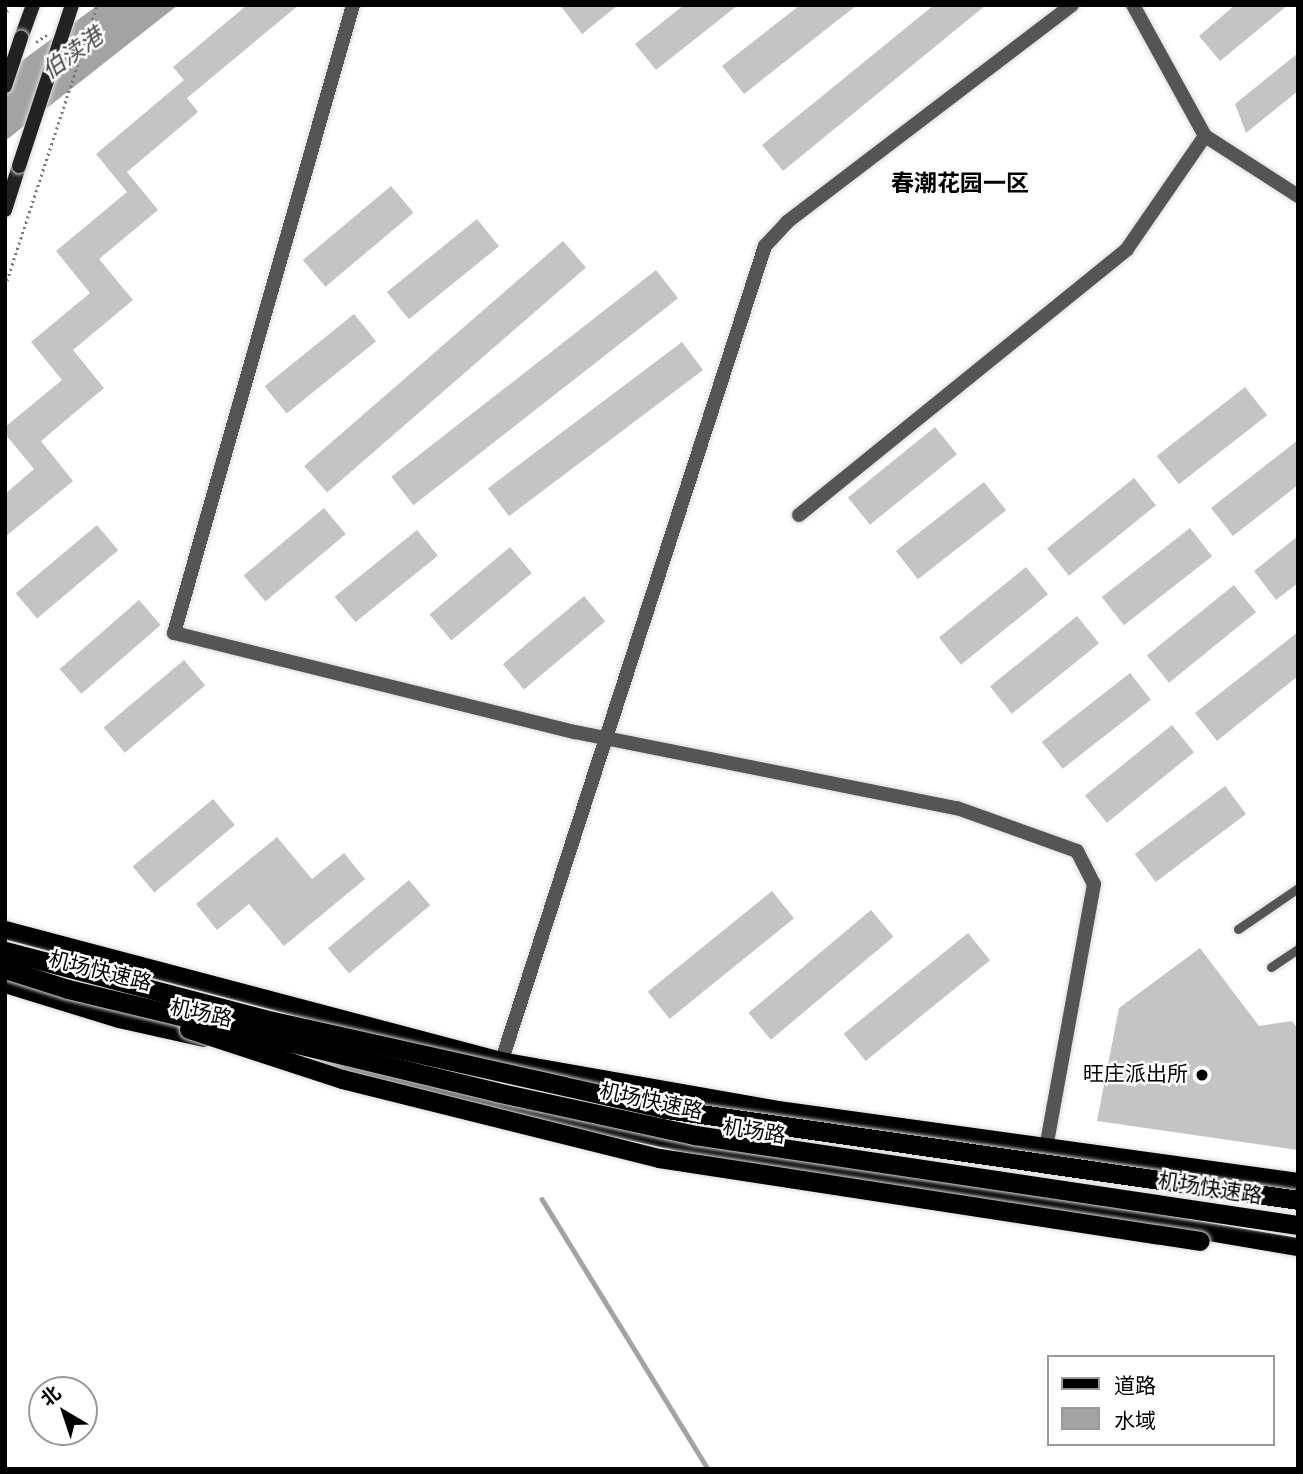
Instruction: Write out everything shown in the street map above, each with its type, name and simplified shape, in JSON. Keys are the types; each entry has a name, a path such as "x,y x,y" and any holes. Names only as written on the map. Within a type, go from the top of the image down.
{"highway":[{"name":"机场快速路","path":"5,951 264,1019 666,1109 1298,1200"},
{"name":"机场快速路","path":"5,969 68,989 496,1092 695,1135 1298,1225"},
{"path":"68,989 342,1079 659,1158 1200,1241"}],"main road":[{"path":"5,86 33,5"},
{"path":"5,210 72,5"},
{"name":"机场路","path":"5,930 501,1061 778,1110 1298,1182"},
{"name":"机场路","path":"5,984 119,1020 683,1143 1298,1249"},
{"path":"1200,1241 1298,1249"}],"street":[{"path":"353,5 174,633 605,737 957,808 1077,851 1094,884 1046,1147"},
{"path":"489,1101 765,246 786,222 1072,5"},
{"path":"1133,5 1205,136 1298,196"},
{"path":"799,515 1127,249 1205,136"}],"lane":[{"path":"1238,929 1298,888"},
{"path":"1270,967 1298,949"}],"path":[{"path":"5,17 9,5"},
{"path":"5,286 97,5"}],"water":[{"name":"伯渎港","path":"98,5 178,5 5,141 5,73"}],"building":[{"path":"247,5 299,5 187,98 198,112 127,172 158,210 99,259 133,300 73,350 104,388 41,441 73,481 5,537 5,494 34,469 5,434 5,427 62,380 31,342 90,293 56,251 127,192 96,154 184,80 173,67"},
{"path":"560,5 618,5 582,34"},
{"path":"684,5 738,5 656,70 635,44"},
{"path":"800,5 857,5 744,94 722,66"},
{"path":"934,5 986,5 783,171 762,145"},
{"path":"1235,5 1288,5 1220,61 1199,36"},
{"path":"1298,53 1298,91 1246,133 1235,104"},
{"path":"391,186 413,213 325,287 303,260"},
{"path":"477,219 499,246 409,319 387,292"},
{"path":"563,241 586,267 327,492 304,466"},
{"path":"656,270 678,298 413,505 391,477"},
{"path":"354,314 376,341 287,414 265,386"},
{"path":"682,342 703,370 509,516 488,488"},
{"path":"1245,387 1267,415 1179,484 1157,456"},
{"path":"935,427 957,454 870,525 848,497"},
{"path":"1298,440 1298,485 1233,536 1211,508"},
{"path":"1134,478 1156,505 1069,576 1047,548"},
{"path":"984,482 1006,510 918,579 896,551"},
{"path":"324,508 346,534 265,602 244,575"},
{"path":"97,525 118,550 37,618 16,593"},
{"path":"1190,528 1212,556 1124,625 1102,597"},
{"path":"417,530 438,556 355,622 335,597"},
{"path":"1298,536 1298,583 1276,600 1254,571"},
{"path":"510,547 532,573 451,641 430,614"},
{"path":"1026,567 1048,594 961,665 939,637"},
{"path":"1234,585 1256,612 1169,683 1147,655"},
{"path":"584,596 605,621 524,689 503,664"},
{"path":"139,600 161,625 81,694 60,669"},
{"path":"1077,616 1099,643 1012,714 990,686"},
{"path":"1298,632 1298,676 1217,741 1195,713"},
{"path":"184,660 205,685 125,753 104,727"},
{"path":"1130,673 1151,700 1063,769 1042,742"},
{"path":"1172,725 1194,752 1107,823 1085,795"},
{"path":"1225,786 1246,814 1156,882 1135,854"},
{"path":"213,799 235,825 154,893 133,866"},
{"path":"277,837 312,879 344,853 365,879 284,946 249,904 217,930 196,904"},
{"path":"409,880 430,905 349,973 328,948"},
{"path":"772,891 794,918 670,1019 648,992"},
{"path":"871,910 893,937 771,1040 748,1013"},
{"path":"968,933 990,960 866,1061 844,1034"},
{"name":"旺庄派出所","path":"1200,948 1259,1026 1292,1021 1298,1029 1298,1150 1097,1121 1119,1008"}],"waterway":[{"path":"542,1199 708,1469"}],"place":[{"name":"旺庄派出所","path":"1202,1075"}],"district":[{"name":"春潮花园一区","path":"960,184"}]}
